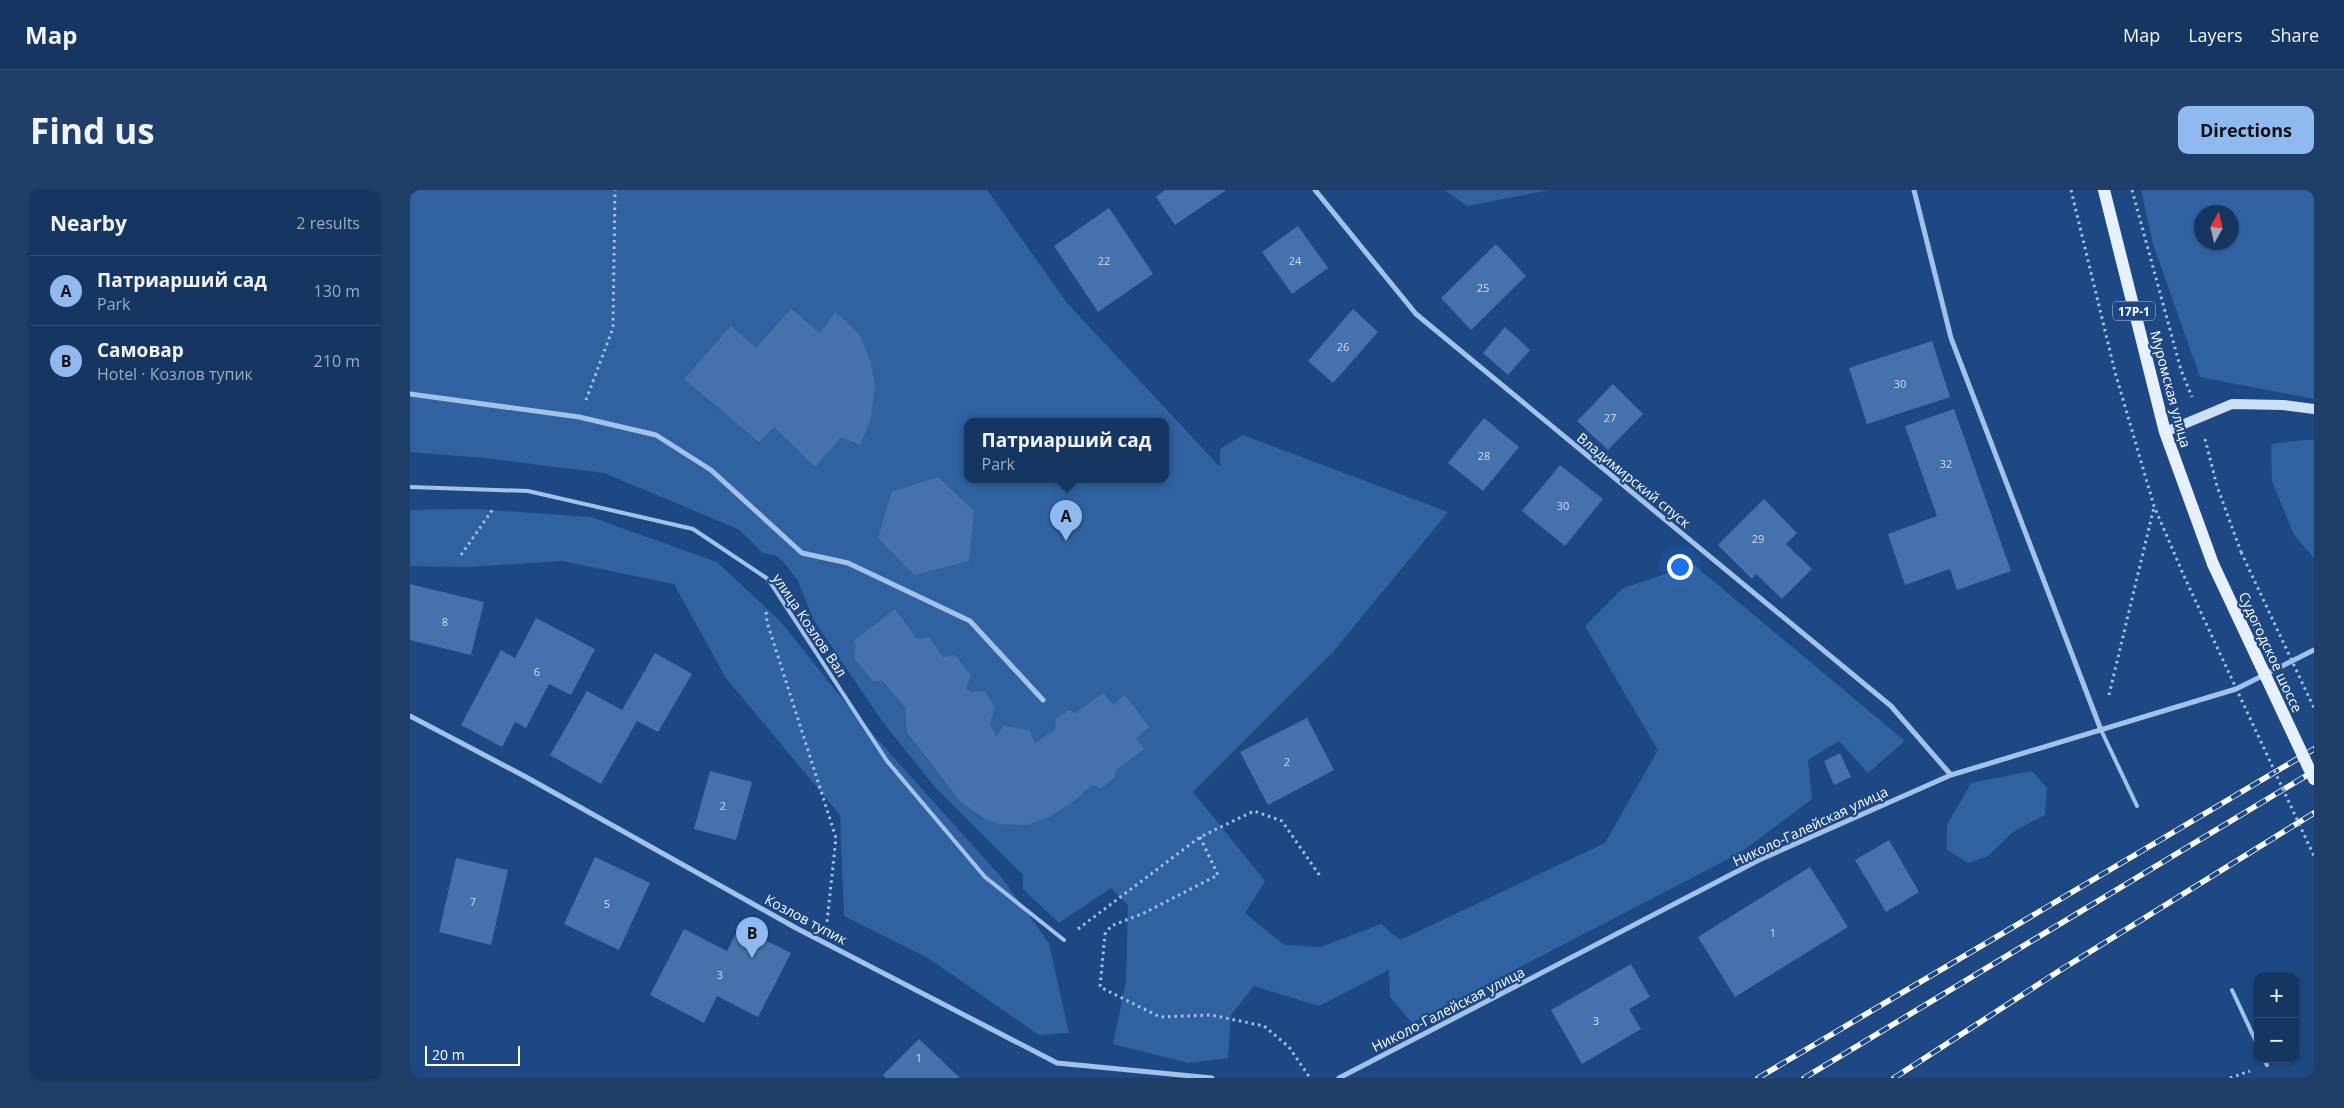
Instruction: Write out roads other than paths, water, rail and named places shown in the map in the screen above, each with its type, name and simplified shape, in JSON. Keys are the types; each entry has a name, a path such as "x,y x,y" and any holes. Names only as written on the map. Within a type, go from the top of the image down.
{"main road":[{"name":"Муромская улица","path":"2104,190 2165,432 2213,564"},
{"name":"Судогодское шоссе","path":"2213,564 2314,779"}],"street":[{"name":"Владимирский спуск","path":"1315,190 1416,314 1891,706 1951,775"},
{"path":"1914,190 1951,338 2101,730"},
{"path":"410,394 579,417 656,435 711,470 802,553 848,563 970,621 1043,700"},
{"path":"2165,432 2232,404 2283,404 2314,409"},
{"name":"Николо-Галейская улица","path":"1339,1078 1759,860 1951,775 2236,689 2314,650"},
{"name":"Козлов тупик","path":"410,716 526,777 825,943 1057,1063 1212,1078"}],"lane":[{"name":"улица Козлов Вал","path":"410,486 528,491 693,529 768,579 887,761 985,878 1064,940"},
{"path":"2101,730 2137,806"},
{"path":"2232,990 2254,1037"}],"railway":[{"path":"1758,1078 2314,749"},
{"path":"1804,1078 2314,771"},
{"path":"1894,1078 2059,971 2314,813"}],"place":[{"name":"Патриарший сад","path":"1066,541"},
{"name":"Самовар","path":"752,958"}]}
